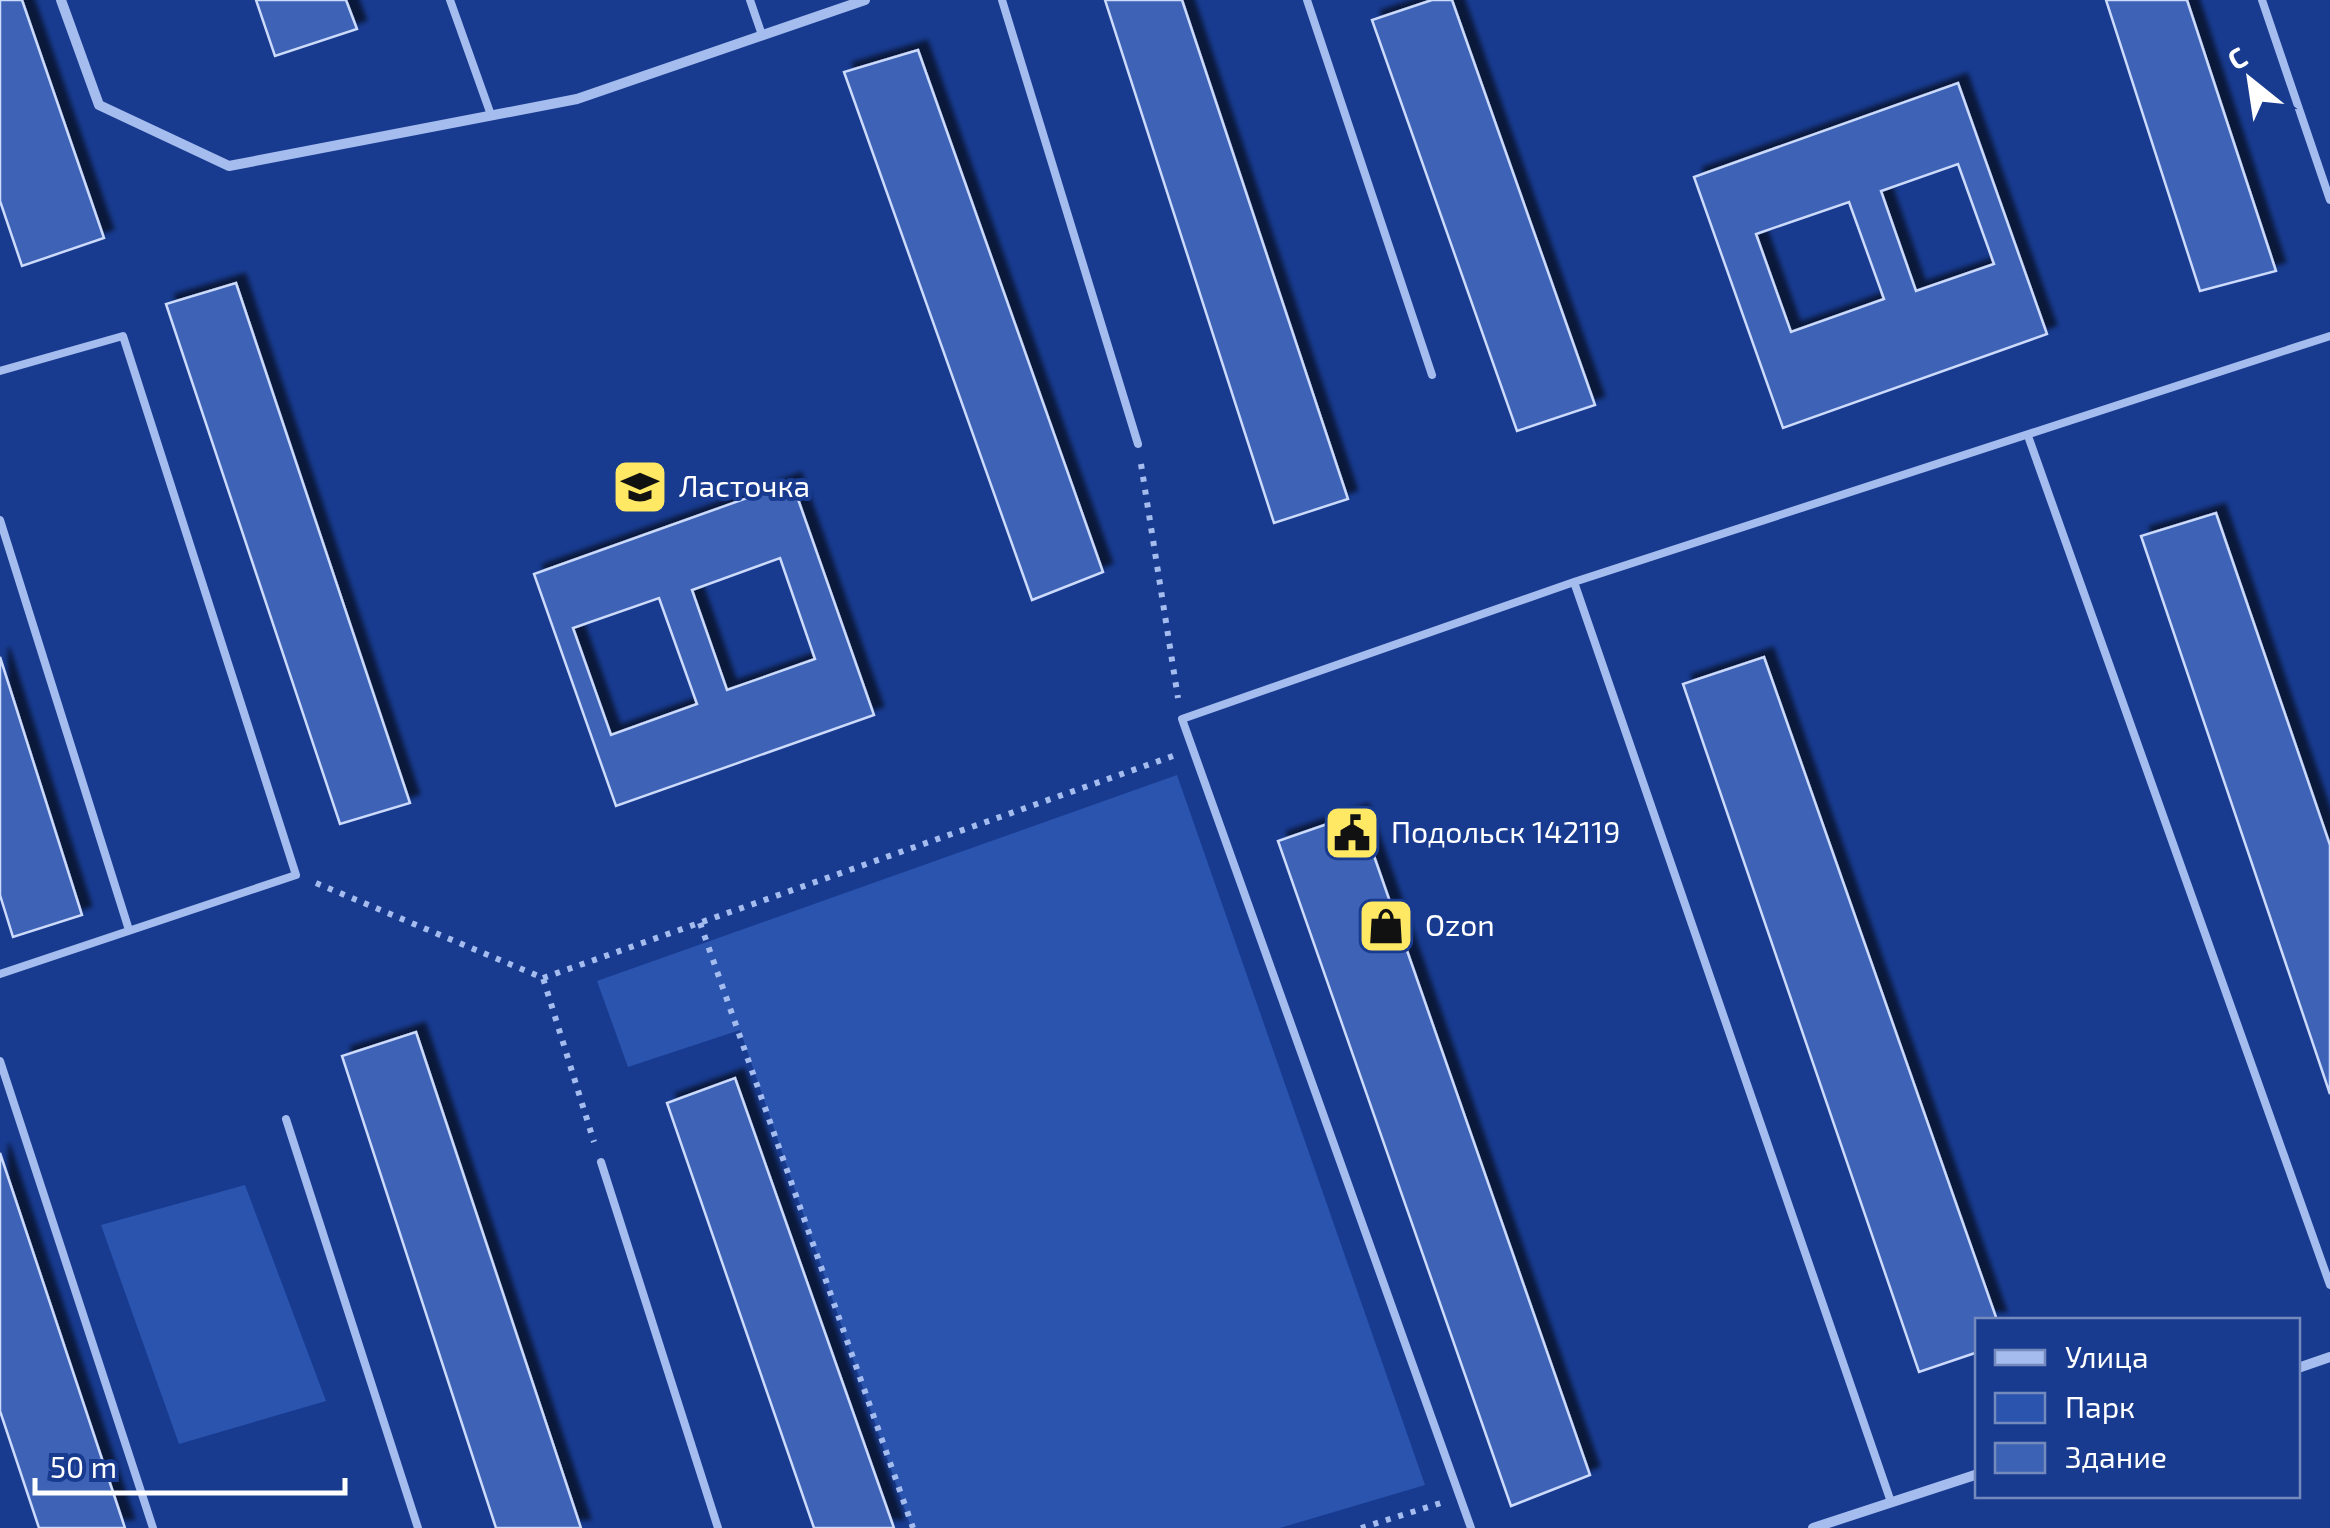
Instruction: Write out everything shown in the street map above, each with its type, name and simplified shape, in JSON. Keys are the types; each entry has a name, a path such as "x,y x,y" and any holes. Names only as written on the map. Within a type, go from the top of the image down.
{"street":[{"path":"62,0 100,104 229,166 577,99 864,0"},
{"path":"2300,1367 2330,1357"},
{"path":"1813,1528 1975,1475"}],"lane":[{"path":"450,0 491,115"},
{"path":"750,0 762,35"},
{"path":"1002,0 1138,444"},
{"path":"1307,0 1432,375"},
{"path":"2262,0 2330,200"},
{"path":"0,371 123,336 296,875 0,974"},
{"path":"1471,1528 1182,719 1574,582 2330,336"},
{"path":"2028,436 2330,1284"},
{"path":"0,520 129,930"},
{"path":"1574,582 1891,1502"},
{"path":"0,1061 153,1528"},
{"path":"286,1118 418,1528"},
{"path":"601,1162 718,1528"}],"path":[{"path":"1138,444 1182,719"},
{"path":"296,875 543,978 1192,750"},
{"path":"700,923 913,1528"},
{"path":"543,978 601,1162"},
{"path":"1360,1528 1460,1497"}],"green space":[{"path":"1177,775 1425,1485 1280,1528 911,1528 740,1030 628,1067 597,981"},
{"path":"245,1185 326,1401 179,1444 101,1225"}],"building":[{"path":"0,0 22,0 104,238 22,266 0,201"},
{"path":"256,0 346,0 357,29 275,56"},
{"path":"1105,0 1182,0 1348,499 1274,523"},
{"path":"1432,0 1452,0 1595,405 1517,431 1372,20"},
{"path":"2106,0 2187,0 2276,271 2200,291"},
{"path":"918,50 1103,572 1032,600 844,72"},
{"path":"1958,83 2047,334 1783,428 1694,177","holes":["1958,164 1994,264 1916,291 1881,191","1849,202 1884,299 1791,332 1756,234"]},
{"path":"236,283 410,803 340,824 166,304"},
{"path":"792,482 874,715 616,806 534,574","holes":["780,558 815,659 727,690 692,590","659,598 697,704 611,735 573,628"]},
{"path":"2216,513 2330,845 2330,1094 2141,536"},
{"path":"0,657 82,915 13,937 0,895"},
{"path":"1764,657 1996,1318 1975,1318 1975,1353 1919,1372 1683,684"},
{"path":"1359,813 1590,1475 1511,1506 1278,841"},
{"path":"416,1032 581,1528 496,1528 342,1056"},
{"path":"735,1078 894,1528 814,1528 667,1103"},
{"path":"0,1153 125,1528 39,1528 0,1411"}],"place":[{"name":"Ласточка","path":"640,487"},
{"name":"Подольск 142119","path":"1352,833"},
{"name":"Ozon","path":"1386,926"}]}
